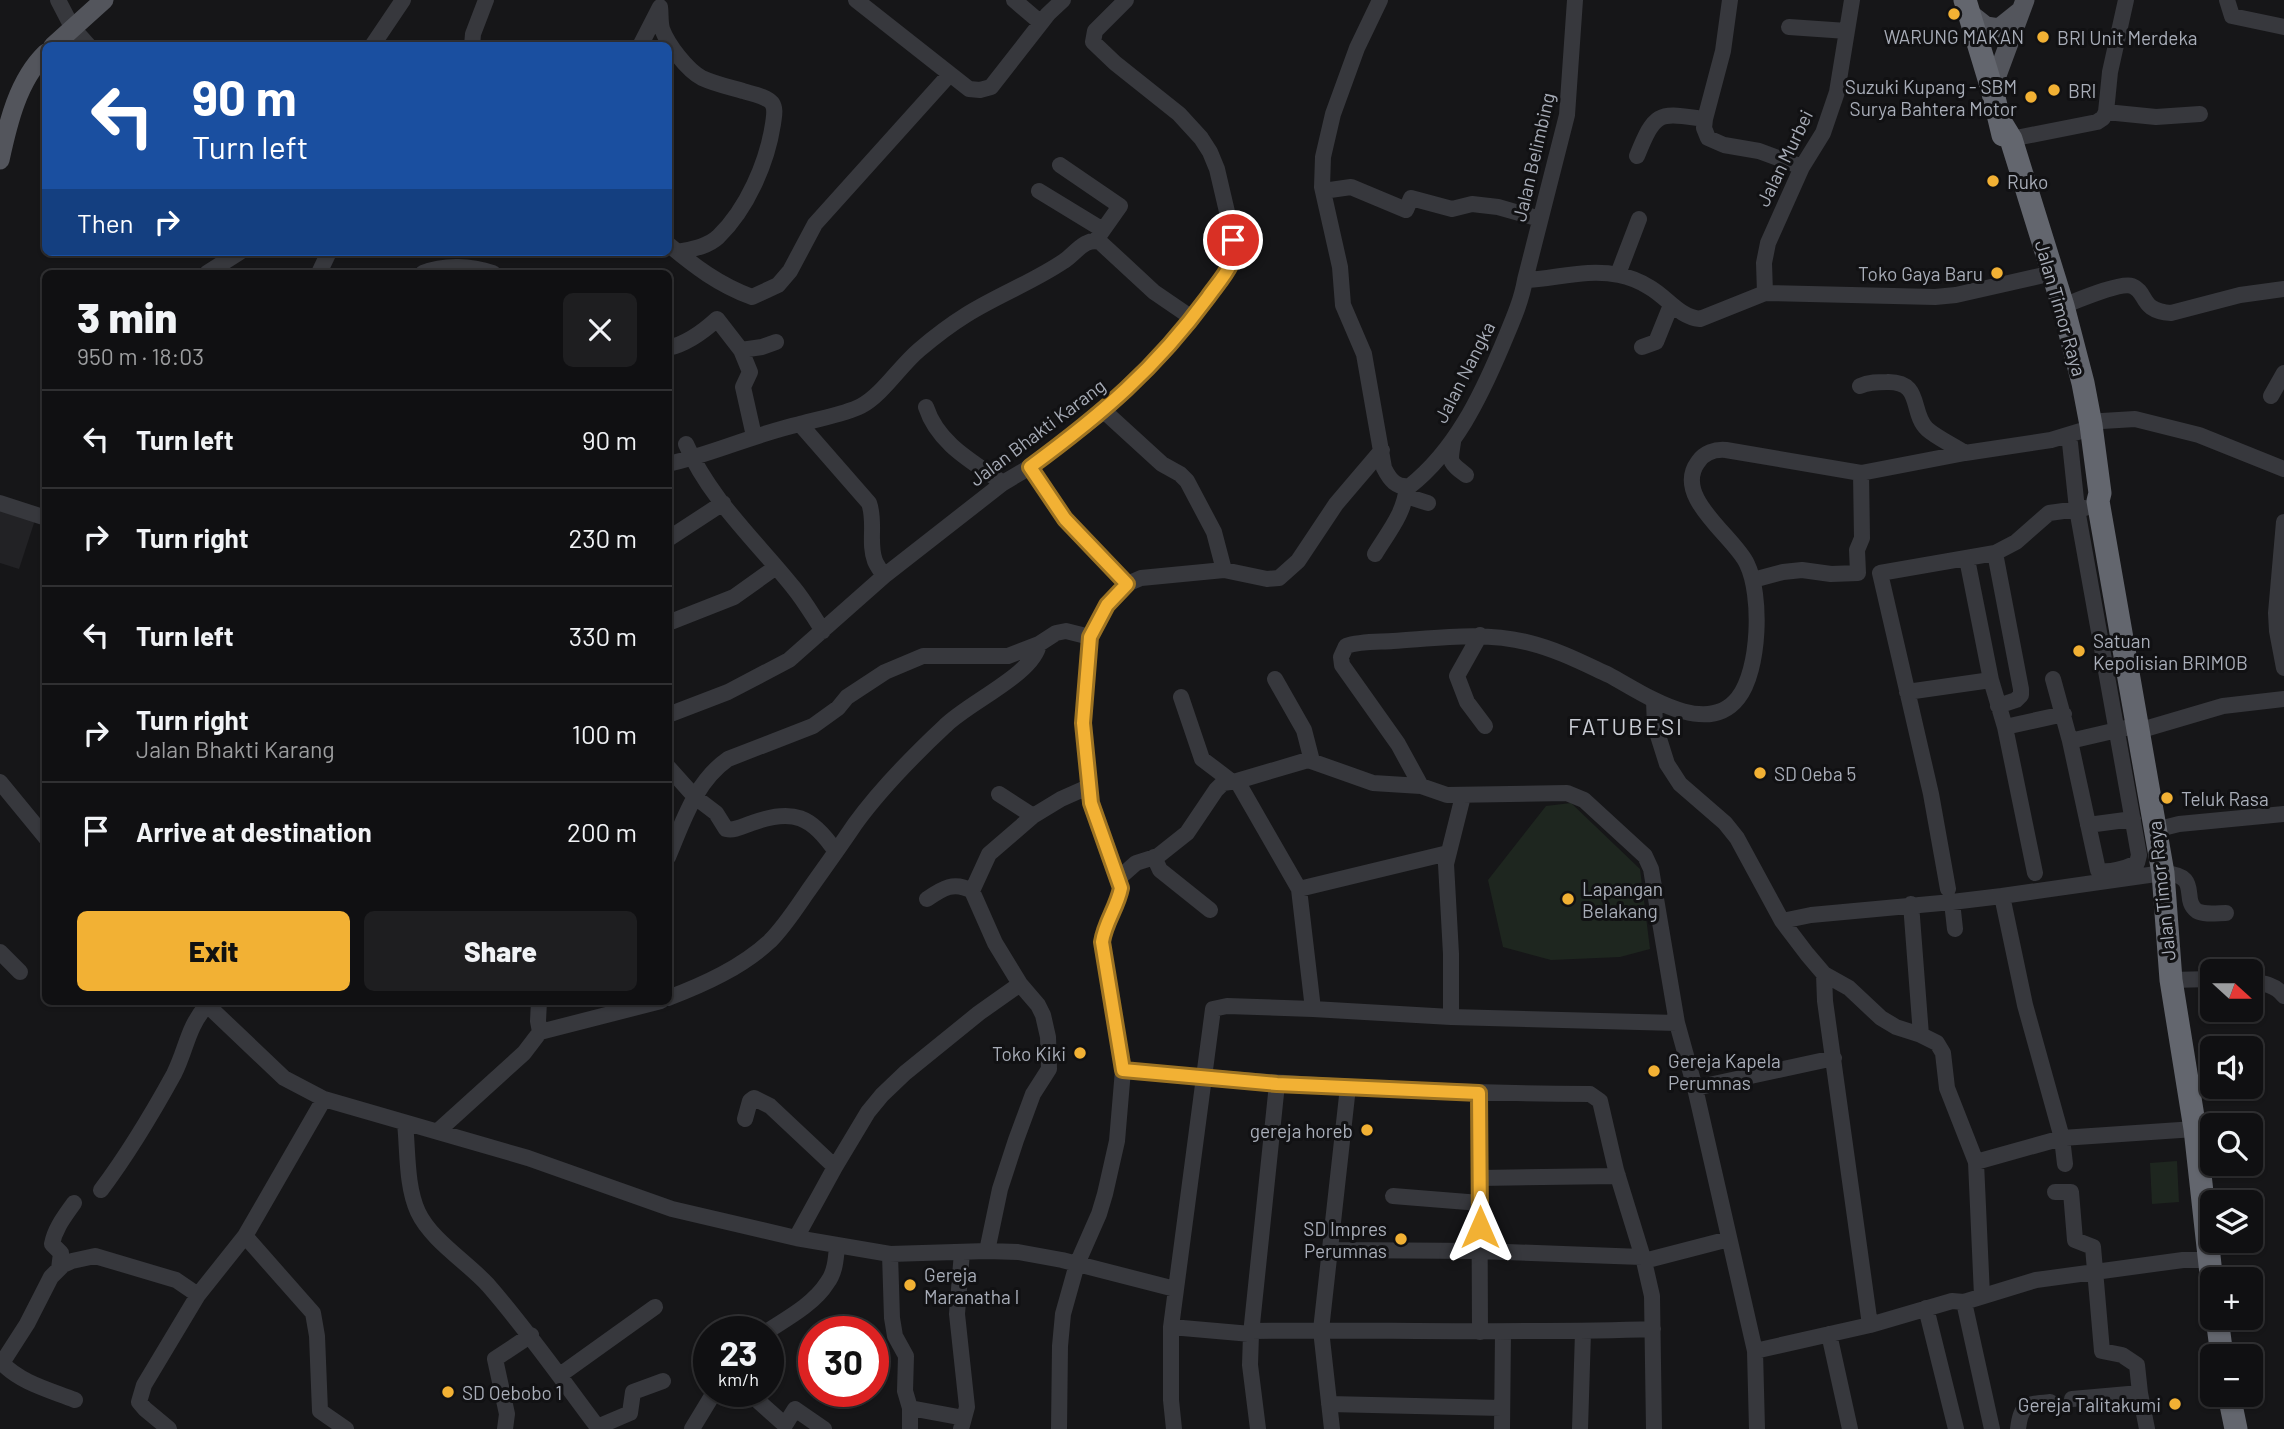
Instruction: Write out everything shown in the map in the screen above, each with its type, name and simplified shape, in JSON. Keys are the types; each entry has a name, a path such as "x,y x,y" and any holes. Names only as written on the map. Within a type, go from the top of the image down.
{"highway":[{"name":"Jalan Timor Raya","path":"1966,6 2063,306 2083,383 2082,433"},
{"name":"Jalan Timor Raya","path":"2006,130 2004,142 2054,308 2082,433 2093,494 2091,506 2131,729 2163,873 2171,980 2195,1129 2209,1267"},
{"path":"2231,1407 2236,1429"}],"main road":[{"path":"57,42 104,0"},
{"path":"1966,6 1986,26 1998,28 2006,24 2024,5"},
{"path":"1992,89 2024,5"},
{"path":"0,158 19,94 33,67 42,57"}],"street":[{"path":"58,0 72,27 85,42"},
{"path":"375,42 403,0"},
{"path":"472,42 486,0"},
{"path":"856,0 969,89 980,90 991,87 1041,23 1063,0"},
{"path":"1014,0 1041,23"},
{"name":"Jalan Bhakti Karang","path":"672,713 728,692 789,660 884,576 1003,484 1104,411 1148,369 1192,318 1231,264 1235,246 1217,169 1210,152 1179,114 1093,42 1095,31 1126,0"},
{"path":"1380,0 1357,48 1333,114 1323,157 1322,191 1340,267 1343,305 1364,354 1384,468 1396,485 1428,503"},
{"name":"Jalan Belimbing","path":"1525,280 1567,115 1575,0"},
{"path":"1730,0 1723,51 1705,119 1704,128 1708,138 1759,151 1802,167"},
{"name":"Jalan Murbei","path":"1765,293 1764,263 1768,243 1802,167 1823,133 1837,92 1852,0"},
{"path":"2006,130 2097,121 2103,118 2126,0"},
{"path":"2227,0 2232,16 2284,27"},
{"path":"642,42 662,4"},
{"path":"662,4 662,29 670,42"},
{"path":"1789,27 1847,31"},
{"path":"672,45 690,70 711,81 771,101 775,110 769,148 736,215 718,237 708,244 673,248"},
{"path":"673,248 697,269 752,297 778,285 790,271 815,224 950,74"},
{"path":"2106,112 2156,117 2200,114"},
{"path":"1637,156 1652,126 1662,116 1674,114 1705,119"},
{"path":"672,462 689,451 862,406 920,349 966,315 1030,282 1099,235 1120,206 1060,165"},
{"path":"1322,191 1351,187 1406,210 1412,198 1452,209 1472,204 1498,207 1540,219"},
{"path":"1039,191 1099,235 1154,292 1192,318"},
{"path":"1618,274 1639,219"},
{"path":"212,270 234,256"},
{"path":"432,270 440,267 478,270"},
{"path":"1525,280 1560,274 1618,274 1651,288 1671,305 1700,319 1765,293 1935,297 1956,295 2044,275"},
{"name":"Jalan Nangka","path":"1407,491 1454,439 1470,413 1517,310 1525,280"},
{"path":"2063,306 2124,285 2136,289 2148,307 2171,313 2240,295 2284,289"},
{"path":"1642,347 1656,342 1671,305"},
{"path":"672,347 717,319 741,350 750,372 743,387 754,436"},
{"path":"741,350 776,342"},
{"path":"2271,396 2284,373"},
{"path":"1860,386 1893,382 1907,388 1915,398 1924,426 1965,453"},
{"path":"926,407 933,424 953,449 1003,484"},
{"path":"1104,411 1162,464 1187,481 1214,532 1224,570"},
{"path":"1421,786 1398,744 1342,665 1344,649 1350,645 1479,635 1528,642 1557,651 1611,676 1654,701 1678,710 1700,714 1721,710 1739,697 1754,659 1757,629 1753,580 1742,555 1704,511 1691,482 1698,461 1711,452 1726,450 1861,473 2051,440 2082,433 2110,420 2135,419 2199,435 2284,469"},
{"path":"800,424 869,503 873,514 872,542 875,561 884,576"},
{"path":"1454,439 1450,459 1452,464 1466,475"},
{"path":"1059,1429 1063,1314 1077,1264 1099,1214 1107,1186 1117,1141 1123,1070 1102,942 1106,922 1119,900 1121,888 1091,803 1083,723 1090,637 1107,605 1127,584 1142,578 1224,570 1268,579 1279,578 1307,549 1336,504 1382,450"},
{"path":"689,451 723,503 794,589 823,631"},
{"path":"1429,485 1436,461"},
{"path":"1030,467 1065,519 1127,584"},
{"path":"1753,580 1802,570 1831,574 1858,573 1857,550 1862,538 1861,473"},
{"path":"1375,554 1397,522 1407,491"},
{"path":"0,503 42,517"},
{"path":"672,536 723,503"},
{"path":"1955,929 1931,794 1880,573 1994,553 2016,542 2049,513 2091,506"},
{"path":"2284,522 2276,613 2284,668"},
{"path":"1994,553 2021,695 2016,700 1998,706"},
{"path":"1967,559 1991,680 2005,727 2035,873"},
{"path":"672,621 734,597 776,567"},
{"path":"1981,626 2008,622"},
{"path":"672,848 695,797 708,778 728,759 813,726 828,716 847,697 885,672 923,656 1008,656 1056,633 1066,631 1090,637"},
{"path":"1479,635 1457,676 1467,702 1485,726"},
{"path":"672,996 742,963 769,942 785,925 858,820 945,725 965,708 1028,666 1038,650 1039,643"},
{"path":"1275,679 1304,730 1312,761"},
{"path":"1907,692 1991,680"},
{"path":"2053,680 2064,714 2098,870 2104,872 2137,863 2139,855 2133,819 2131,729"},
{"path":"1181,697 1202,759 1234,781 1298,889 1313,1009"},
{"path":"2070,741 2222,706 2284,699"},
{"path":"1654,701 1655,726 1667,764 1679,783 1725,823 1737,838 1782,921 1824,974 1849,988 1881,1018 1896,1027 1937,1043 1942,1053 1947,1088 1976,1162 1982,1296"},
{"path":"2005,727 2064,714"},
{"path":"1119,878 1136,863 1154,857 1187,833 1216,790 1234,781 1297,762 1312,761 1378,784 1421,786 1440,793 1462,796 1567,793 1584,800 1645,856 1651,869 1677,1023 1695,1088 1755,1351 1757,1429"},
{"path":"672,771 695,797 716,813 726,829 788,814 814,827 836,852"},
{"path":"0,782 42,833"},
{"path":"972,891 989,855 1033,816 1088,787"},
{"path":"999,794 1033,816"},
{"path":"1451,1017 1448,853 1462,796"},
{"path":"2155,830 2179,824 2284,814"},
{"path":"2088,825 2133,819"},
{"path":"1298,889 1448,853"},
{"path":"1154,857 1160,870 1210,910"},
{"path":"1782,921 1811,915 1911,904 1950,895 2001,896 2163,873 2180,876 2187,883 2196,910 2226,913"},
{"path":"927,899 942,889 955,885 972,891 995,943 1020,984 1038,1005 1048,1037 1049,1069 1033,1094 1016,1140 997,1202 987,1251"},
{"path":"2001,896 2025,1005 2062,1138 2065,1164"},
{"path":"1911,904 1921,1035"},
{"path":"0,952 20,972"},
{"path":"1824,974 1825,1001 1870,1325"},
{"path":"2171,980 2200,978"},
{"path":"796,1238 868,1112 882,1095 979,1013 1020,984"},
{"path":"2263,984 2280,990 2284,996"},
{"path":"101,1190 121,1163 175,1071 191,1028 204,1005"},
{"path":"207,1005 284,1078 324,1099 528,1158 672,1209 796,1238 890,1254 1018,1252 1175,1289"},
{"path":"539,1005 540,1032"},
{"path":"438,1131 524,1053 540,1032 645,1005"},
{"path":"1174,1429 1171,1400 1171,1327 1213,1009 1227,1006 1451,1017 1677,1023"},
{"path":"1695,1088 1833,1058"},
{"path":"1123,1070 1277,1084 1595,1096 1600,1101 1652,1296 1654,1429"},
{"path":"1258,1429 1250,1365 1251,1332 1277,1084"},
{"path":"1332,1429 1321,1330 1348,1087"},
{"path":"1479,1093 1480,1332"},
{"path":"744,1119 750,1101 754,1098 761,1100 835,1167"},
{"path":"169,1429 139,1402 140,1393 198,1295 245,1236 324,1099"},
{"path":"405,1123 413,1197 418,1214 440,1240 485,1282 531,1335 598,1428 630,1413 633,1392 663,1381"},
{"path":"1976,1162 2062,1138 2195,1129"},
{"path":"1480,1178 1618,1176"},
{"path":"2055,1192 2071,1192 2075,1240 2093,1247 2102,1351 2122,1355 2137,1365 2147,1429"},
{"path":"1393,1196 1480,1203"},
{"path":"58,1269 61,1253 52,1244 53,1238 74,1203"},
{"path":"245,1236 313,1313 317,1336 320,1411 346,1429"},
{"path":"1331,1250 1480,1251 1643,1259 1728,1239"},
{"path":"784,1319 827,1284 833,1272 837,1246"},
{"path":"910,1408 963,1424 967,1407 957,1314 962,1252"},
{"path":"890,1254 892,1318 895,1336 906,1356 905,1391 910,1408 910,1429"},
{"path":"75,1400 22,1379 1,1362 27,1324 51,1277 58,1269 72,1261 95,1256 176,1280 198,1295"},
{"path":"1755,1351 1870,1325 1952,1301 1964,1302 2036,1280 2183,1260 2208,1260"},
{"path":"1964,1302 1992,1429"},
{"path":"560,1375 654,1307"},
{"path":"1926,1308 1956,1429"},
{"path":"1171,1327 1251,1332 1321,1330 1503,1333 1653,1329"},
{"path":"1580,1429 1583,1332"},
{"path":"1502,1429 1503,1333"},
{"path":"1829,1334 1850,1429"},
{"path":"505,1429 507,1415 495,1359 531,1335"},
{"path":"2072,1399 2140,1393"},
{"path":"2018,1429 2023,1409 2029,1404 2050,1402"},
{"path":"1329,1405 1502,1408"},
{"path":"692,1429 705,1407"},
{"path":"764,1407 785,1426 794,1409 824,1429"}],"shaded area":[{"path":"0,509 35,520 19,569 0,563"},
{"name":"Lapangan Belakang","path":"1571,803 1640,869 1650,949 1620,957 1551,960 1503,947 1488,880 1546,806"},
{"path":"2177,1161 2179,1202 2152,1204 2150,1163"}],"place":[{"name":"WARUNG MAKAN","path":"1954,14"},
{"name":"BRI Unit Merdeka","path":"2043,37"},
{"name":"BRI","path":"2054,90"},
{"name":"Suzuki Kupang - SBM Surya Bahtera Motor","path":"2031,97"},
{"name":"Ruko","path":"1993,181"},
{"name":"Toko Gaya Baru","path":"1997,273"},
{"name":"Satuan Kepolisian BRIMOB","path":"2079,651"},
{"name":"SD Oeba 5","path":"1760,773"},
{"name":"Teluk Rasa","path":"2167,798"},
{"name":"Lapangan Belakang","path":"1568,899"},
{"name":"Toko Kiki","path":"1080,1053"},
{"name":"Gereja Kapela Perumnas","path":"1654,1071"},
{"name":"gereja horeb","path":"1367,1130"},
{"name":"SD Impres Perumnas","path":"1401,1239"},
{"name":"Gereja Maranatha I","path":"910,1285"},
{"name":"SD Oebobo 1","path":"448,1392"},
{"name":"Gereja Talitakumi","path":"2175,1404"}],"district":[{"name":"FATUBESI","path":"1626,726"}],"route":[{"path":"1233,240 1235,246 1231,264 1164,352 1114,402 1030,467 1065,519 1127,584 1107,605 1090,637 1083,723 1091,803 1121,888 1119,900 1106,922 1102,942 1123,1070 1277,1084 1479,1093 1480,1227"}]}
